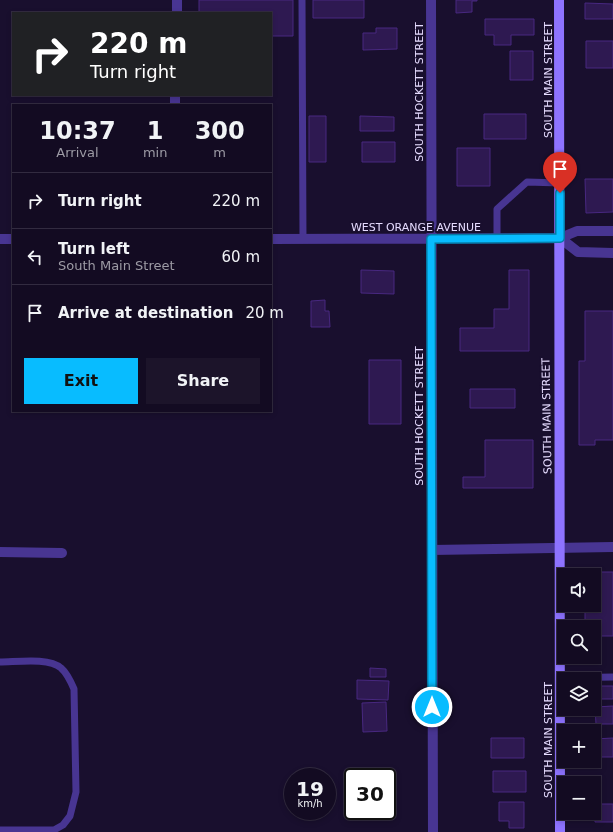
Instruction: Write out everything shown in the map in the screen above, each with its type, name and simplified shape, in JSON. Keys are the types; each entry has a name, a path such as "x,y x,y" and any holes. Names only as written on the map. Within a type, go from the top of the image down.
{"main road":[{"name":"SOUTH MAIN STREET","path":"560,0 560,238 558,333 560,672"},
{"name":"SOUTH MAIN STREET","path":"560,716 560,832"}],"street":[{"path":"177,0 177,12"},
{"name":"SOUTH HOCKETT STREET","path":"431,0 432,832"},
{"path":"613,231 577,231 560,238 578,252 613,253"},
{"name":"WEST ORANGE AVENUE","path":"272,239 560,238"},
{"path":"0,239 12,239"},
{"path":"432,550 613,547"},
{"path":"0,552 62,553"}],"lane":[{"path":"302,0 303,239"},
{"path":"497,238 497,209 527,182 560,182"},
{"path":"0,662 48,662 61,668 69,678 74,689 76,792 70,816 63,825 54,830 0,830"},
{"path":"601,677 613,677"}],"building":[{"path":"199,0 293,0 293,36 272,36 272,12 199,12"},
{"path":"313,0 364,0 364,18 313,18"},
{"path":"456,0 477,1 472,1 472,12 456,13"},
{"path":"585,3 613,4 613,19 585,19"},
{"path":"485,19 534,19 534,35 511,35 511,45 494,45 494,35 485,35"},
{"path":"376,28 397,28 397,49 363,50 363,33 376,33"},
{"path":"586,41 613,41 613,68 586,68"},
{"path":"510,51 533,51 533,80 510,80"},
{"path":"484,114 526,114 526,139 484,139"},
{"path":"309,116 326,116 326,162 309,162"},
{"path":"360,116 394,117 394,131 360,131"},
{"path":"362,142 395,142 395,162 362,162"},
{"path":"457,148 490,148 490,186 457,186"},
{"path":"585,179 613,179 613,212 586,213"},
{"path":"361,270 394,271 394,294 361,293"},
{"path":"509,270 529,270 529,351 460,351 460,328 494,328 494,309 509,309"},
{"path":"325,300 325,311 329,311 330,327 311,327 311,301"},
{"path":"585,311 613,311 613,440 595,440 595,445 579,445 579,361 585,361"},
{"path":"369,360 401,360 401,424 369,424"},
{"path":"470,389 515,389 515,408 470,408"},
{"path":"485,440 533,440 533,488 463,488 463,477 485,477"},
{"path":"601,572 613,572 613,636 601,636 601,620 585,620 585,612 601,612"},
{"path":"370,668 386,669 386,677 370,677"},
{"path":"357,680 389,681 388,700 357,699"},
{"path":"601,686 613,686 613,699 601,699"},
{"path":"386,702 387,731 363,732 362,703"},
{"path":"613,706 613,724 596,724 596,716 601,716 601,707"},
{"path":"491,738 524,738 524,758 491,758"},
{"path":"613,738 613,757 601,757 601,739"},
{"path":"493,771 526,771 526,792 493,792"},
{"path":"499,802 524,802 524,828 509,828 509,821 499,821"},
{"path":"601,804 613,804 613,822 595,822 595,820 601,820"}],"route":[{"path":"432,707 431,239 560,238 560,193"}]}
